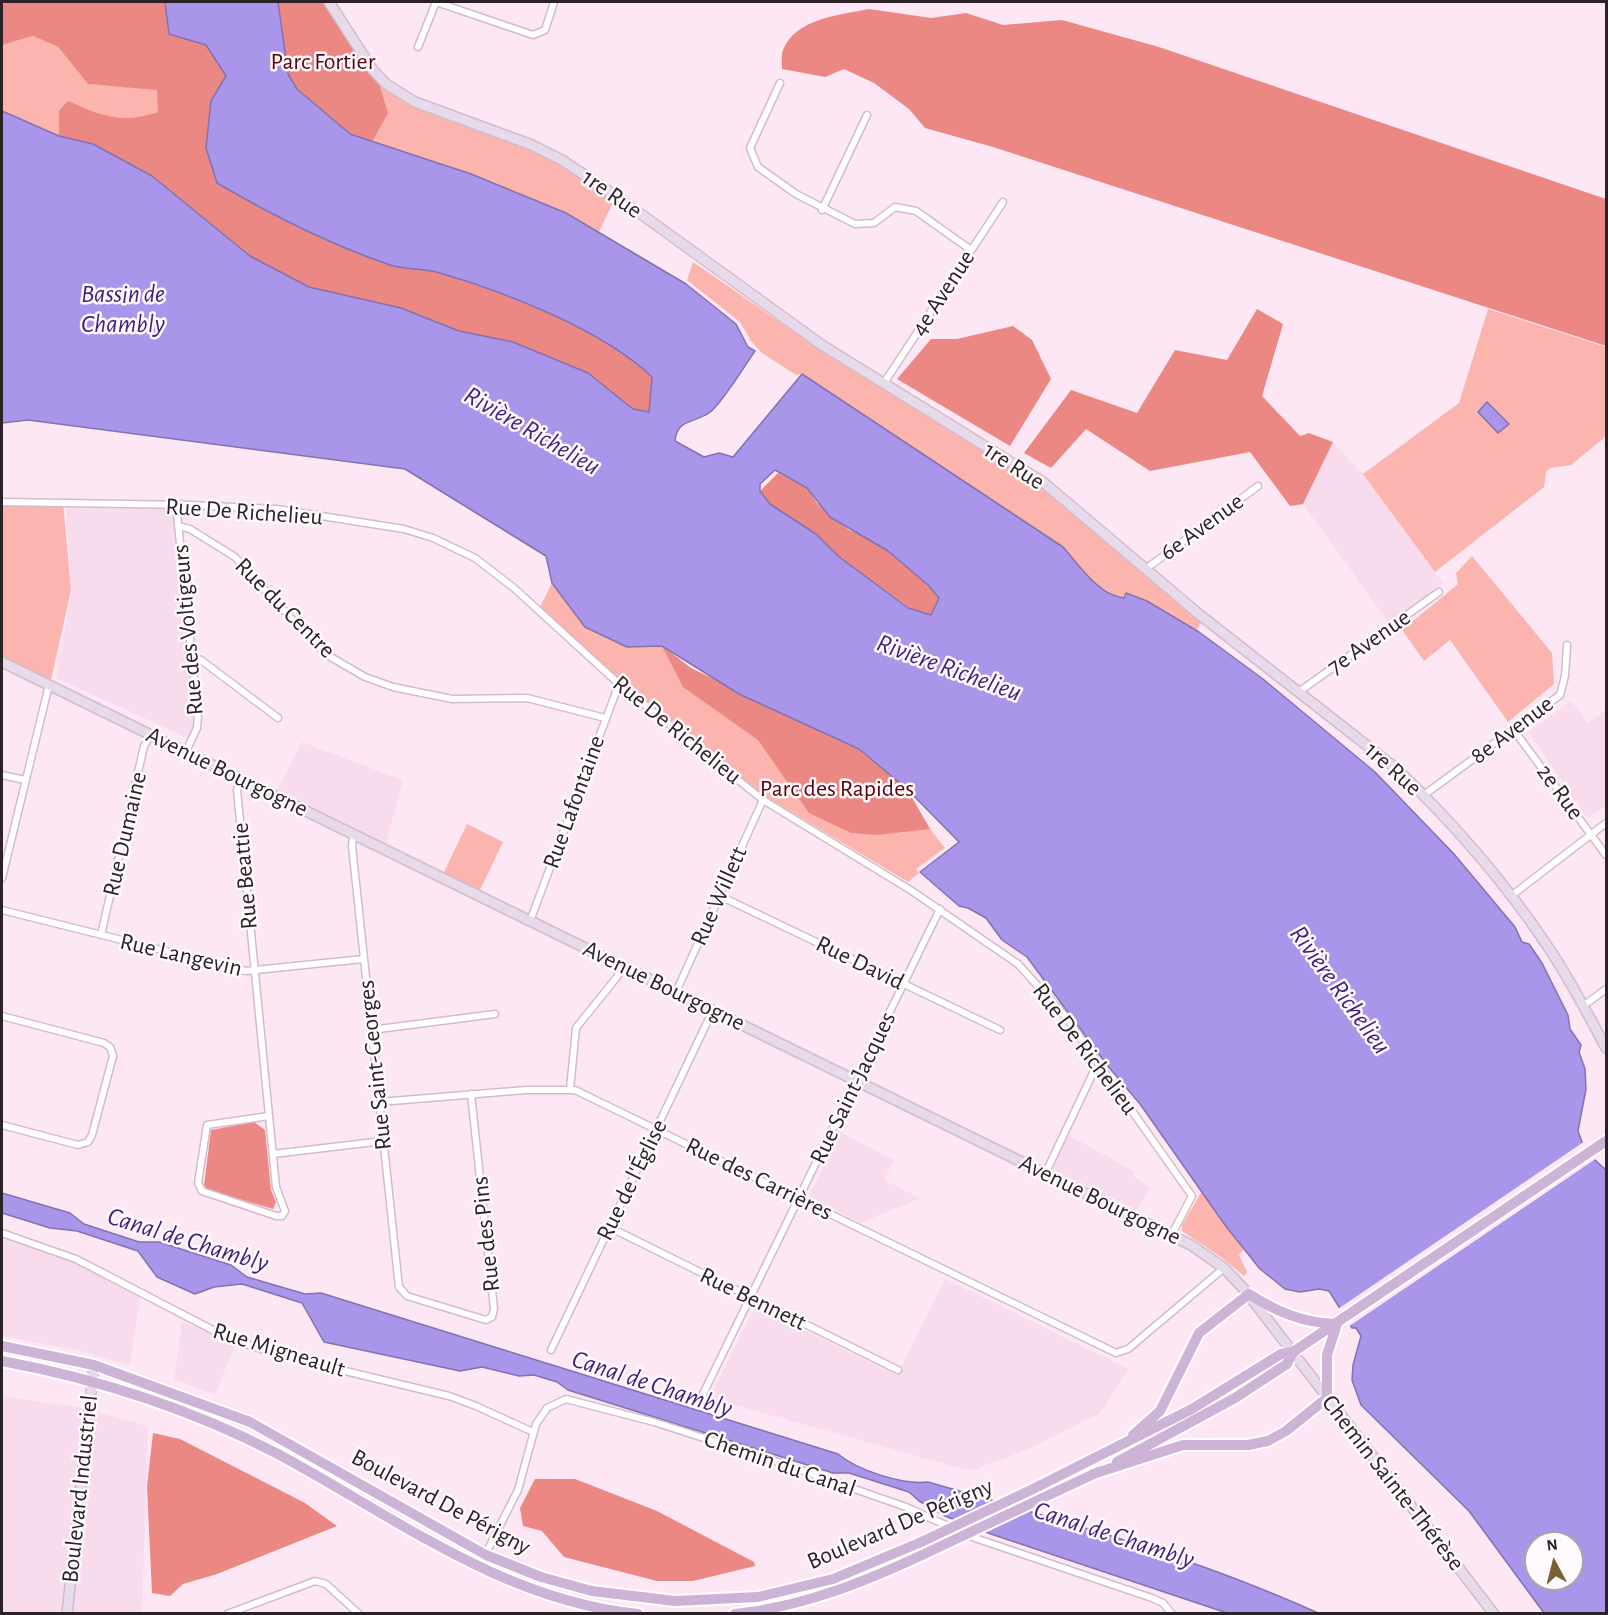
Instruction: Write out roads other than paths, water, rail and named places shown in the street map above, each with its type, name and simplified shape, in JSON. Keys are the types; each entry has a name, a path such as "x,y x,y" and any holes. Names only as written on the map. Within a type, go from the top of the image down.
{"main road":[{"name":"Boulevard De Périgny","path":"2,1346 94,1365 260,1427 486,1555 541,1577 592,1591 640,1599 702,1602 758,1597 804,1588 847,1574 920,1543 1113,1450 1192,1409 1281,1354 1293,1352 1337,1324 1606,1141"},
{"path":"1093,1474 1183,1445 1248,1445 1268,1441 1286,1431 1327,1398 1327,1361 1337,1324 1311,1322 1292,1317 1249,1294 1198,1333 1160,1411 1113,1450"},
{"name":"Boulevard De Périgny","path":"735,1614 786,1606 833,1593 937,1548 1093,1474 1235,1398 1287,1364 1293,1352"},
{"name":"Boulevard De Périgny","path":"2,1361 91,1380 152,1399 242,1436 479,1568 550,1596 584,1605 638,1614"}],"street":[{"name":"1re Rue","path":"329,2 373,70 386,84 415,102 532,145 562,160 616,196 777,315 1043,482 1200,615 1397,769 1424,795 1511,896 1549,948 1606,1048"},
{"path":"418,47 436,2 533,35 544,30 554,2"},
{"path":"780,83 754,137 751,156 758,167 822,210 865,226 874,224 896,207 909,208 971,250"},
{"path":"822,210 867,115"},
{"name":"4e Avenue","path":"884,383 1003,202"},
{"name":"6e Avenue","path":"1147,568 1258,486"},
{"name":"Rue De Richelieu","path":"2,502 277,509 404,529 433,538 466,553 492,569 619,684 763,800 940,909 1028,974 1065,1016 1192,1196 1172,1234"},
{"name":"Rue des Voltigeurs","path":"176,505 198,722 186,752"},
{"name":"Rue du Centre","path":"178,526 187,528 235,557 315,644 329,656 365,677 393,687 452,699 527,698 605,718"},
{"name":"7e Avenue","path":"1300,691 1438,592"},
{"name":"8e Avenue","path":"1424,795 1560,695 1565,676 1567,645"},
{"path":"191,656 198,657 278,718"},
{"name":"Avenue Bourgogne","path":"2,662 1172,1234 1224,1268 1249,1294 1293,1352"},
{"name":"Rue Lafontaine","path":"530,921 619,684"},
{"path":"2,878 49,685"},
{"name":"2e Rue","path":"1513,729 1606,855"},
{"name":"Rue Dumaine","path":"101,936 144,746 151,735"},
{"path":"2,775 25,780"},
{"name":"Rue Beattie","path":"240,779 237,790 254,972 277,1192 285,1208 282,1216 208,1195 200,1189 204,1131 207,1125 269,1116"},
{"name":"Rue Willett","path":"676,992 763,800"},
{"path":"1511,896 1606,823"},
{"name":"Rue Saint-Georges","path":"353,834 352,846 363,959 399,1284 405,1295"},
{"name":"Rue David","path":"720,896 1000,1030"},
{"name":"Rue Saint-Jacques","path":"702,1396 800,1200 940,909"},
{"name":"Rue Langevin","path":"2,910 254,972 363,959"},
{"path":"570,1089 576,1028 617,977 623,966"},
{"path":"1583,1006 1606,989"},
{"name":"Rue de l'Église","path":"551,1350 713,1010"},
{"path":"371,1030 495,1014"},
{"path":"2,1016 104,1042 110,1047 113,1056 92,1135 88,1142 78,1144 2,1125"},
{"path":"1046,1172 1093,1073 1100,1066"},
{"name":"Rue des Carrières","path":"379,1102 570,1089 1112,1352 1120,1353 1224,1268"},
{"name":"Rue des Pins","path":"405,1295 480,1320 489,1320 494,1313 471,1094"},
{"path":"273,1154 383,1141"},
{"name":"Rue Bennett","path":"609,1227 898,1370"},
{"name":"Rue Migneault","path":"2,1233 76,1259 232,1340 291,1358 442,1394 476,1406 533,1432"},
{"name":"Chemin Sainte-Thérèse","path":"1293,1352 1494,1614"},
{"name":"Boulevard Industriel","path":"67,1614 94,1365"},
{"name":"Chemin du Canal","path":"479,1568 518,1490 533,1432 542,1413 559,1400 574,1400 772,1460 906,1507 972,1536 1152,1598 1163,1603 1172,1614"},
{"path":"227,1614 315,1581 326,1584 359,1614"}],"water":[{"path":"165,2 278,2 288,74 297,89 350,134 471,174 566,213 686,284 736,324 748,347 755,351 714,409 683,425 676,434 675,441 704,457 719,453 733,457 802,374 1063,547 1090,578 1106,591 1124,598 1126,593 1147,601 1199,632 1263,679 1375,772 1454,854 1515,927 1522,942 1529,944 1542,963 1568,1015 1570,1029 1581,1045 1579,1052 1585,1069 1586,1089 1578,1131 1582,1142 1595,1160 1606,1170 1606,1613 1544,1613 1528,1591 1584,1591 1584,1531 1524,1531 1524,1586 1469,1511 1361,1405 1352,1380 1353,1365 1361,1336 1356,1328 1352,1328 1329,1291 1319,1289 1300,1292 1285,1289 1260,1269 1225,1225 1140,1104 1107,1065 1027,957 1002,940 986,918 968,908 959,906 920,872 959,842 907,789 859,749 739,694 662,646 627,647 585,627 552,583 546,556 405,469 28,420 2,423 2,111 59,136 93,144 152,176 250,256 309,287 401,308 459,331 513,342 588,373 633,409 649,412 652,377 631,360 581,328 523,302 466,281 434,271 390,265 345,248 280,218 217,183 206,148 211,101 226,76 206,45 169,34","holes":["775,470 807,488 830,517 888,551 928,585 939,598 931,615 908,608 838,556 816,534 770,504 760,491 760,484"]},
{"path":"1487,402 1509,424 1498,433 1478,412"},
{"path":"2,1193 70,1213 84,1224 139,1242 159,1242 231,1265 247,1277 305,1294 321,1293 838,1454 856,1466 880,1475 906,1481 928,1482 1125,1540 1222,1574 1318,1613 1227,1613 991,1534 945,1516 919,1501 909,1492 849,1473 833,1473 568,1390 557,1382 534,1375 519,1376 482,1367 460,1371 324,1342 302,1303 242,1284 214,1287 195,1294 157,1277 138,1251 77,1231 50,1228 2,1213"}],"park label":[{"name":"Parc Fortier","path":"323,62"},
{"name":"Parc des Rapides","path":"837,789"}],"water label":[{"name":"Bassin de Chambly","path":"123,309"},
{"name":"Rivière Richelieu","path":"532,431"},
{"name":"Rivière Richelieu","path":"949,668"},
{"name":"Rivière Richelieu","path":"1340,990"},
{"name":"Canal de Chambly","path":"188,1240"},
{"name":"Canal de Chambly","path":"652,1384"},
{"name":"Canal de Chambly","path":"1114,1535"}]}
